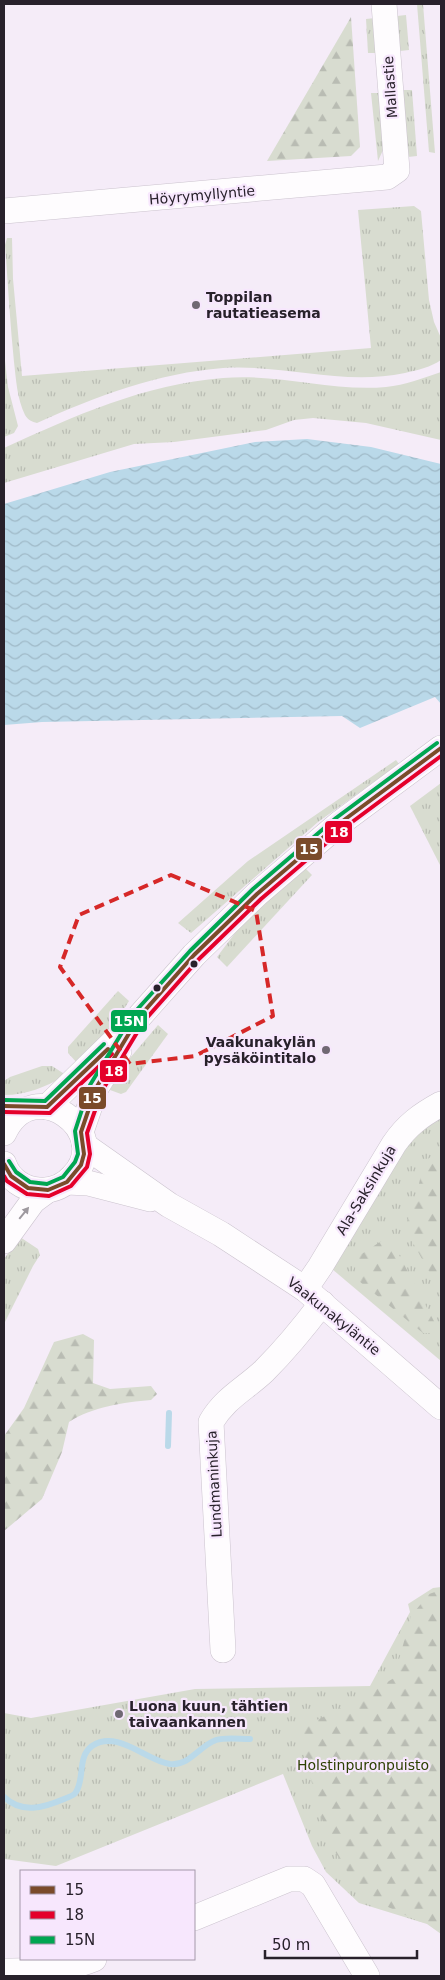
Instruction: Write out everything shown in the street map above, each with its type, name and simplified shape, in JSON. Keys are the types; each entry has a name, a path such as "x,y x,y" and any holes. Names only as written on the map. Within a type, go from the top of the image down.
{"street":[{"name":"Mallastie","path":"384,4 397,170"},
{"name":"Höyrymyllyntie","path":"4,211 374,179 387,177 397,170"},
{"path":"4,1133 7,1125 15,1116 25,1110 41,1107 139,1017 194,955 257,894 340,823 435,753"},
{"path":"4,1241 33,1202 75,1174 81,1165 84,1154 83,1138 96,1088 139,1017"},
{"name":"Ala-Saksinkuja","path":"313,1296 405,1128 420,1116 441,1104"},
{"path":"4,1106 41,1107"},
{"name":"Vaakunakyläntie","path":"41,1107 58,1109 68,1115 76,1123 83,1138 95,1153 169,1204 221,1234 313,1296 441,1407"},
{"path":"4,1166 4,1193"},
{"name":"Vaakunakyläntie","path":"4,1166 18,1183 32,1189 88,1183 169,1204"},
{"name":"Lundmaninkuja","path":"223,1650 211,1422 220,1408 287,1348 313,1296"},
{"path":"195,1918 289,1879 304,1879 313,1885 367,1976"},
{"path":"4,1971 43,1972 91,1960"}],"highlighted area":[{"path":"171,875 256,911 273,1016 195,1056 130,1064 60,967 79,915"}],"green space":[{"path":"417,4 423,4 435,153 429,152"},
{"path":"406,15 409,50 400,51 397,16"},
{"path":"351,17 360,147 351,156 267,161"},
{"path":"375,18 377,53 368,53 366,19"},
{"path":"403,90 412,90 417,156 408,157"},
{"path":"371,93 380,93 383,150 378,161"},
{"path":"414,206 421,211 429,300 434,322 441,338 441,360 415,371 381,376 336,376 246,368 199,371 151,380 128,387 37,423 25,415 16,382 5,245 7,238 12,238 13,279 22,376 371,348 358,210"},
{"path":"4,352 8,387 18,426 14,433 4,437"},
{"path":"441,372 441,440 366,423 313,418 294,420 266,430 174,442 134,444 4,483 4,448 83,413 138,394 194,381 244,377 345,387 386,387 407,383"},
{"path":"396,760 399,764 318,822 191,933 178,923 248,861"},
{"path":"441,783 441,867 410,806"},
{"path":"305,868 312,875 227,967 217,957 241,925"},
{"path":"118,991 129,1001 112,1028 78,1064 68,1053 68,1047"},
{"path":"158,1025 168,1034 126,1092 121,1094 110,1090 124,1065"},
{"path":"42,1066 52,1066 66,1075 36,1090 21,1094 4,1095 4,1081 10,1077"},
{"path":"441,1115 441,1361 332,1269 400,1149"},
{"path":"441,1149 441,1293 412,1241 406,1224 415,1201 424,1162"},
{"path":"389,1236 436,1325 434,1333 423,1333 354,1277 357,1257"},
{"path":"20,1237 38,1249 40,1255 4,1324 4,1259"},
{"path":"83,1334 94,1340 93,1383 110,1389 151,1386 157,1394 151,1400 109,1406 69,1422 62,1452 42,1499 4,1531 4,1436 24,1408 54,1342"},
{"name":"Holstinpuronpuisto","path":"441,1587 441,1934 427,1924 359,1903 326,1872 312,1846 283,1774 56,1866 4,1859 4,1713 31,1718 195,1689 370,1686 410,1612 408,1604 433,1588"},
{"path":"441,1590 441,1927 418,1921 386,1906 353,1881 328,1840 297,1730 357,1700 394,1678 411,1616 429,1594"}],"water":[{"path":"307,439 371,447 441,464 441,704 435,697 360,728 342,716 42,722 4,725 4,504 110,472 255,442"}],"waterway":[{"path":"168,1446 169,1413"},
{"path":"4,1797 18,1806 33,1808 48,1805 72,1795 79,1786 84,1756 92,1746 102,1742 122,1743 161,1762 177,1764 189,1759 216,1740 228,1738 250,1739"}],"transit line":[{"name":"15N","path":"9,1161 16,1172 30,1182 47,1184 63,1177 75,1162 78,1154 75,1131 90,1085 134,1013 190,951 253,889 336,818 437,743"},
{"name":"15","path":"4,1164 11,1176 28,1188 48,1190 67,1182 81,1165 84,1154 81,1132 96,1088 139,1017 194,955 257,894 340,823 441,748"},
{"name":"18","path":"4,1176 7,1181 27,1194 49,1196 71,1186 87,1167 90,1154 87,1133 102,1091 144,1021 199,959 261,899 344,828 441,756"},
{"name":"15N","path":"4,1100 45,1101 104,1044"},
{"name":"15","path":"4,1106 47,1107 108,1049"},
{"name":"18","path":"4,1112 50,1113 112,1054"}],"place":[{"name":"Toppilan rautatieasema","path":"196,305"},
{"name":"Vaakunakylän pysäköintitalo","path":"326,1050"},
{"name":"Luona kuun, tähtien taivaankannen","path":"119,1714"}]}
